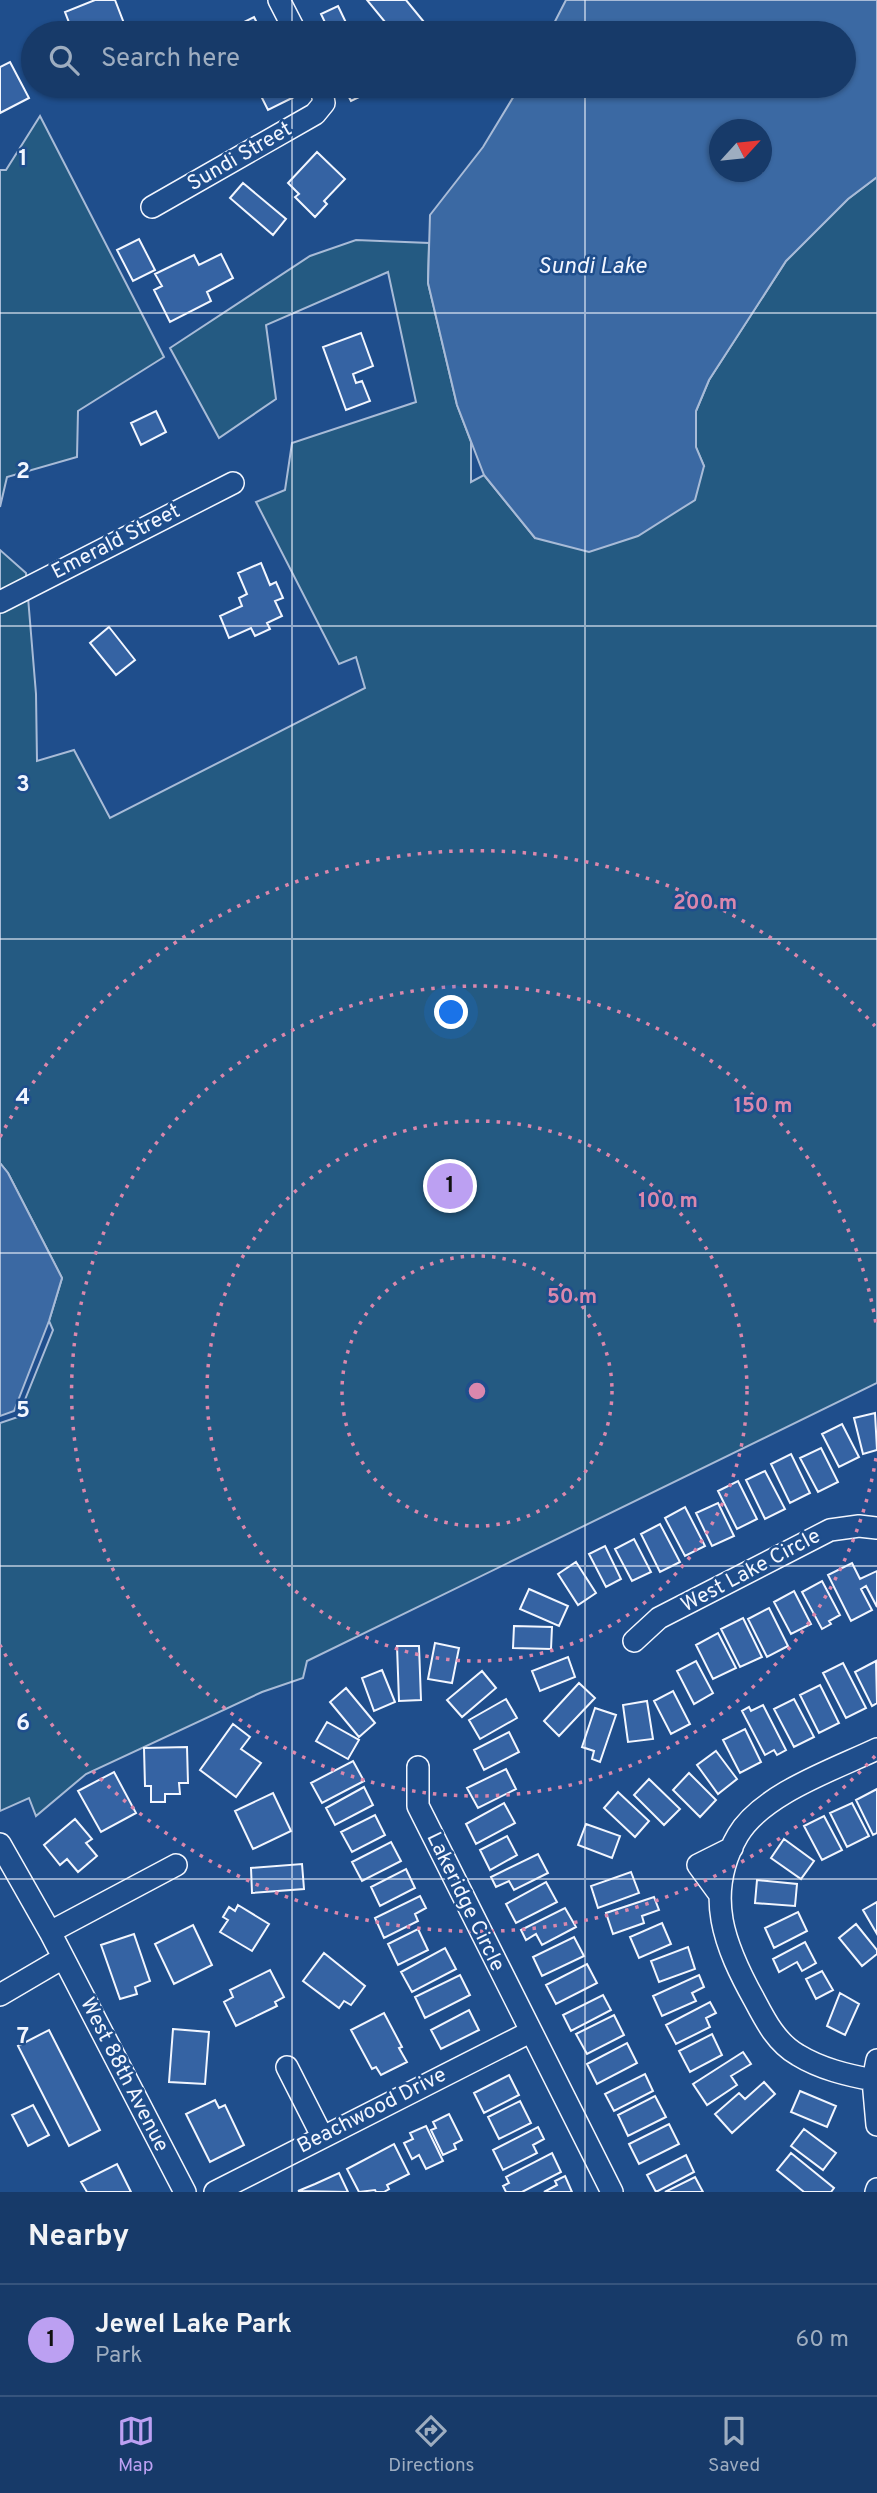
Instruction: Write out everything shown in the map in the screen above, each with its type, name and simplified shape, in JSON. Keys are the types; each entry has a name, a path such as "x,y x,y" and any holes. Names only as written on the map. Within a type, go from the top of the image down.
{"street":[{"path":"279,0 290,21"},
{"name":"Sundi Street","path":"152,207 315,114 321,98"},
{"name":"Emerald Street","path":"0,602 233,483"},
{"name":"West Lake Circle","path":"634,1641 659,1619 830,1530 859,1526 877,1528"},
{"path":"877,1749 789,1791 760,1810 738,1834 726,1863 720,1895 723,1931 734,1962 773,2033 796,2054 834,2072 875,2070 877,2125"},
{"name":"Lakeridge Circle","path":"418,1768 418,1806 612,2192"},
{"name":"West 88th Avenue","path":"0,1843 50,1932 185,2192"},
{"path":"50,1932 176,1865"},
{"path":"0,1996 63,1958"},
{"name":"Beachwood Drive","path":"215,2192 530,2032"},
{"path":"287,2067 322,2136"}],"shaded area":[{"path":"40,116 164,357 78,411 77,457 7,477 0,507 0,170 6,170"},
{"path":"877,177 877,1383 307,1661 303,1678 262,1692 86,1774 36,1816 29,1798 0,1811 0,1423 18,1417 53,1330 49,1321 62,1278 8,1173 0,1163 0,550 26,573 36,694 37,761 74,750 110,818 365,688 356,657 339,664 256,502 285,490 292,443 416,402 388,272 266,325 276,399 219,438 170,348 310,256 356,240 429,243 428,283 457,405 471,442 471,482 484,475 535,538 704,466 696,448 696,411 709,380 786,261 848,199"}],"water":[{"name":"Sundi Lake","path":"566,0 877,0 877,177 848,199 786,261 709,380 696,411 696,447 704,466 695,500 638,536 589,552 535,538 484,475 457,405 428,283 430,215 483,147 513,98 856,98 856,21 555,21"},
{"path":"0,1163 8,1173 62,1278 49,1321 14,1411 0,1416"}],"building":[{"path":"95,0 115,0 123,21 68,21 65,12"},
{"path":"367,0 406,0 423,21 384,21"},
{"path":"338,6 345,21 324,21 321,14"},
{"path":"10,62 21,83 21,98 29,98 0,113 0,67"},
{"path":"262,98 292,98 268,110"},
{"path":"317,152 345,179 324,201 327,204 315,217 295,197 299,194 288,183"},
{"path":"243,183 286,219 273,235 230,198"},
{"path":"139,239 155,270 133,281 117,250"},
{"path":"221,254 233,278 207,292 211,301 170,322 154,290 162,286 155,274 194,255 199,265"},
{"path":"361,333 373,366 353,374 356,383 362,381 370,401 346,410 323,347"},
{"path":"156,411 166,432 141,445 131,423"},
{"path":"261,563 270,585 276,582 283,598 275,601 282,616 267,623 270,629 255,636 251,628 229,638 220,616 242,606 239,598 247,594 238,573"},
{"path":"109,627 135,660 116,675 90,643"},
{"path":"875,1413 877,1450 863,1454 854,1418"},
{"path":"842,1424 859,1457 839,1467 822,1434"},
{"path":"821,1448 838,1482 818,1492 800,1458"},
{"path":"791,1454 810,1493 790,1503 771,1464"},
{"path":"765,1471 785,1509 765,1519 746,1480"},
{"path":"738,1481 757,1519 737,1529 718,1491"},
{"path":"718,1503 734,1536 712,1546 696,1513"},
{"path":"685,1507 705,1546 685,1556 665,1518"},
{"path":"660,1524 680,1562 660,1572 641,1534"},
{"path":"634,1539 651,1572 632,1581 615,1549"},
{"path":"605,1546 621,1579 606,1587 589,1554"},
{"path":"576,1562 596,1593 578,1605 558,1574"},
{"path":"852,1563 860,1579 877,1571 877,1607 866,1586 861,1589 872,1610 851,1621 828,1575"},
{"path":"822,1581 840,1615 822,1629 802,1592"},
{"path":"529,1589 568,1606 559,1626 520,1609"},
{"path":"794,1591 811,1624 791,1634 774,1602"},
{"path":"769,1608 788,1646 767,1657 748,1619"},
{"path":"743,1618 762,1657 740,1667 721,1629"},
{"path":"514,1626 552,1627 551,1649 513,1648"},
{"path":"718,1633 736,1668 713,1679 696,1645"},
{"path":"435,1643 459,1648 452,1683 428,1679"},
{"path":"397,1646 419,1646 421,1700 399,1701"},
{"path":"568,1657 575,1677 540,1691 532,1671"},
{"path":"696,1661 713,1693 694,1704 677,1671"},
{"path":"876,1661 877,1703 872,1706 855,1672"},
{"path":"843,1663 866,1708 846,1718 823,1673"},
{"path":"382,1670 395,1702 374,1711 362,1678"},
{"path":"482,1671 496,1688 462,1717 447,1700"},
{"path":"579,1683 595,1698 559,1736 544,1721"},
{"path":"820,1685 839,1723 819,1733 800,1695"},
{"path":"346,1688 375,1723 359,1737 330,1702"},
{"path":"673,1691 690,1724 671,1734 654,1701"},
{"path":"506,1699 517,1718 480,1739 469,1720"},
{"path":"794,1699 814,1737 794,1747 774,1709"},
{"path":"647,1701 653,1739 628,1742 623,1705"},
{"path":"763,1705 786,1750 777,1755 774,1750 765,1755 742,1711 749,1707 751,1711"},
{"path":"595,1708 616,1715 600,1762 592,1759 594,1751 582,1747"},
{"path":"327,1722 359,1740 348,1759 316,1741"},
{"path":"233,1724 250,1737 241,1749 261,1763 236,1797 200,1770"},
{"path":"745,1729 761,1762 740,1773 723,1740"},
{"path":"509,1732 519,1752 484,1770 474,1750"},
{"path":"187,1747 188,1783 179,1783 180,1794 165,1794 165,1802 151,1802 151,1786 145,1786 144,1748"},
{"path":"716,1751 737,1779 718,1794 697,1765"},
{"path":"353,1761 364,1781 322,1803 311,1783"},
{"path":"506,1769 516,1789 478,1808 467,1788"},
{"path":"114,1772 136,1813 101,1832 78,1791"},
{"path":"689,1773 716,1800 700,1817 673,1790"},
{"path":"649,1779 680,1809 664,1825 634,1795"},
{"path":"364,1787 373,1805 335,1825 326,1808"},
{"path":"877,1789 877,1833 873,1835 856,1800"},
{"path":"618,1792 649,1821 635,1837 604,1808"},
{"path":"273,1793 291,1831 253,1849 235,1811"},
{"path":"504,1803 515,1823 476,1844 466,1824"},
{"path":"852,1803 869,1836 847,1847 830,1813"},
{"path":"375,1815 385,1835 352,1852 341,1832"},
{"path":"824,1816 842,1850 822,1860 804,1826"},
{"path":"75,1819 92,1839 86,1843 97,1856 78,1872 67,1859 60,1865 44,1845"},
{"path":"586,1824 620,1836 612,1858 578,1845"},
{"path":"507,1836 517,1855 490,1870 480,1850"},
{"path":"784,1839 814,1861 801,1879 771,1858"},
{"path":"391,1842 401,1861 362,1881 352,1862"},
{"path":"538,1854 548,1873 514,1890 509,1881 496,1887 491,1877"},
{"path":"302,1864 304,1889 252,1893 251,1868"},
{"path":"406,1869 415,1888 380,1906 371,1887"},
{"path":"631,1872 639,1893 598,1908 591,1886"},
{"path":"757,1880 797,1884 795,1906 755,1903"},
{"path":"546,1882 557,1902 516,1923 506,1904"},
{"path":"420,1896 426,1908 415,1914 418,1921 384,1938 375,1918"},
{"path":"654,1897 659,1910 642,1916 644,1923 613,1934 606,1913"},
{"path":"877,1902 877,1934 863,1910"},
{"path":"238,1905 269,1924 252,1951 220,1932 228,1920 223,1917 229,1907 235,1911"},
{"path":"565,1908 576,1927 542,1945 536,1934 526,1940 521,1930"},
{"path":"798,1912 807,1931 774,1948 765,1928"},
{"path":"662,1923 671,1944 639,1958 630,1937"},
{"path":"856,1924 877,1950 877,1954 862,1966 839,1938"},
{"path":"193,1925 212,1965 174,1984 155,1944"},
{"path":"418,1929 428,1950 398,1965 388,1944"},
{"path":"134,1934 150,1981 135,1987 137,1994 120,1999 101,1945"},
{"path":"574,1937 584,1956 542,1976 533,1957"},
{"path":"805,1942 816,1963 802,1971 797,1962 779,1972 773,1959"},
{"path":"688,1947 695,1969 659,1982 651,1961"},
{"path":"445,1948 456,1969 412,1992 401,1972"},
{"path":"324,1953 365,1986 351,2005 344,2001 339,2008 303,1981"},
{"path":"587,1964 597,1983 556,2004 546,1985"},
{"path":"270,1970 284,1997 275,2002 277,2006 236,2026 224,2002 233,1997 230,1990"},
{"path":"822,1971 833,1990 816,1999 806,1979"},
{"path":"460,1975 470,1995 425,2018 415,1997"},
{"path":"699,1975 704,1987 692,1993 696,2001 662,2016 653,1996"},
{"path":"840,1993 859,2004 845,2035 827,2026"},
{"path":"603,1995 611,2010 571,2031 563,2015"},
{"path":"710,2002 716,2013 706,2018 710,2027 676,2044 666,2025"},
{"path":"469,2010 479,2030 441,2049 431,2030"},
{"path":"384,2013 407,2062 381,2075 376,2067 372,2069 351,2030"},
{"path":"614,2015 624,2035 587,2054 576,2034"},
{"path":"173,2029 209,2032 205,2084 169,2082"},
{"path":"49,2030 100,2130 69,2146 18,2046"},
{"path":"712,2034 722,2055 690,2072 679,2051"},
{"path":"627,2043 637,2063 597,2084 587,2064"},
{"path":"743,2052 751,2064 731,2076 737,2085 707,2105 693,2084"},
{"path":"645,2074 653,2091 614,2111 605,2094"},
{"path":"509,2075 519,2095 484,2113 474,2093"},
{"path":"764,2082 775,2094 732,2133 715,2114 739,2093 745,2099"},
{"path":"800,2091 836,2106 827,2127 791,2112"},
{"path":"655,2096 666,2117 628,2136 618,2115"},
{"path":"215,2100 219,2108 225,2105 244,2145 210,2162 186,2114"},
{"path":"520,2101 531,2123 499,2139 488,2117"},
{"path":"33,2105 49,2135 28,2146 12,2115"},
{"path":"449,2114 462,2140 454,2144 456,2149 443,2155 431,2130 436,2128 433,2122"},
{"path":"669,2124 679,2144 639,2164 629,2144"},
{"path":"426,2126 443,2161 426,2169 419,2155 412,2159 404,2143 413,2139 410,2133"},
{"path":"538,2127 544,2139 533,2145 537,2153 503,2170 493,2150"},
{"path":"804,2129 836,2153 823,2170 791,2146"},
{"path":"394,2144 409,2174 387,2185 389,2189 384,2192 359,2192 347,2169"},
{"path":"552,2153 561,2172 522,2192 506,2192 503,2186 509,2183 506,2177"},
{"path":"791,2153 834,2188 831,2192 804,2192 777,2170"},
{"path":"686,2155 694,2172 656,2192 647,2175"},
{"path":"117,2164 131,2192 87,2192 81,2182"},
{"path":"339,2173 348,2192 298,2191 315,2184"},
{"path":"565,2176 572,2192 544,2192 557,2185 555,2181"},
{"path":"695,2177 703,2192 665,2192"}],"place":[{"name":"Jewel Lake Park","path":"450,1186"}]}
